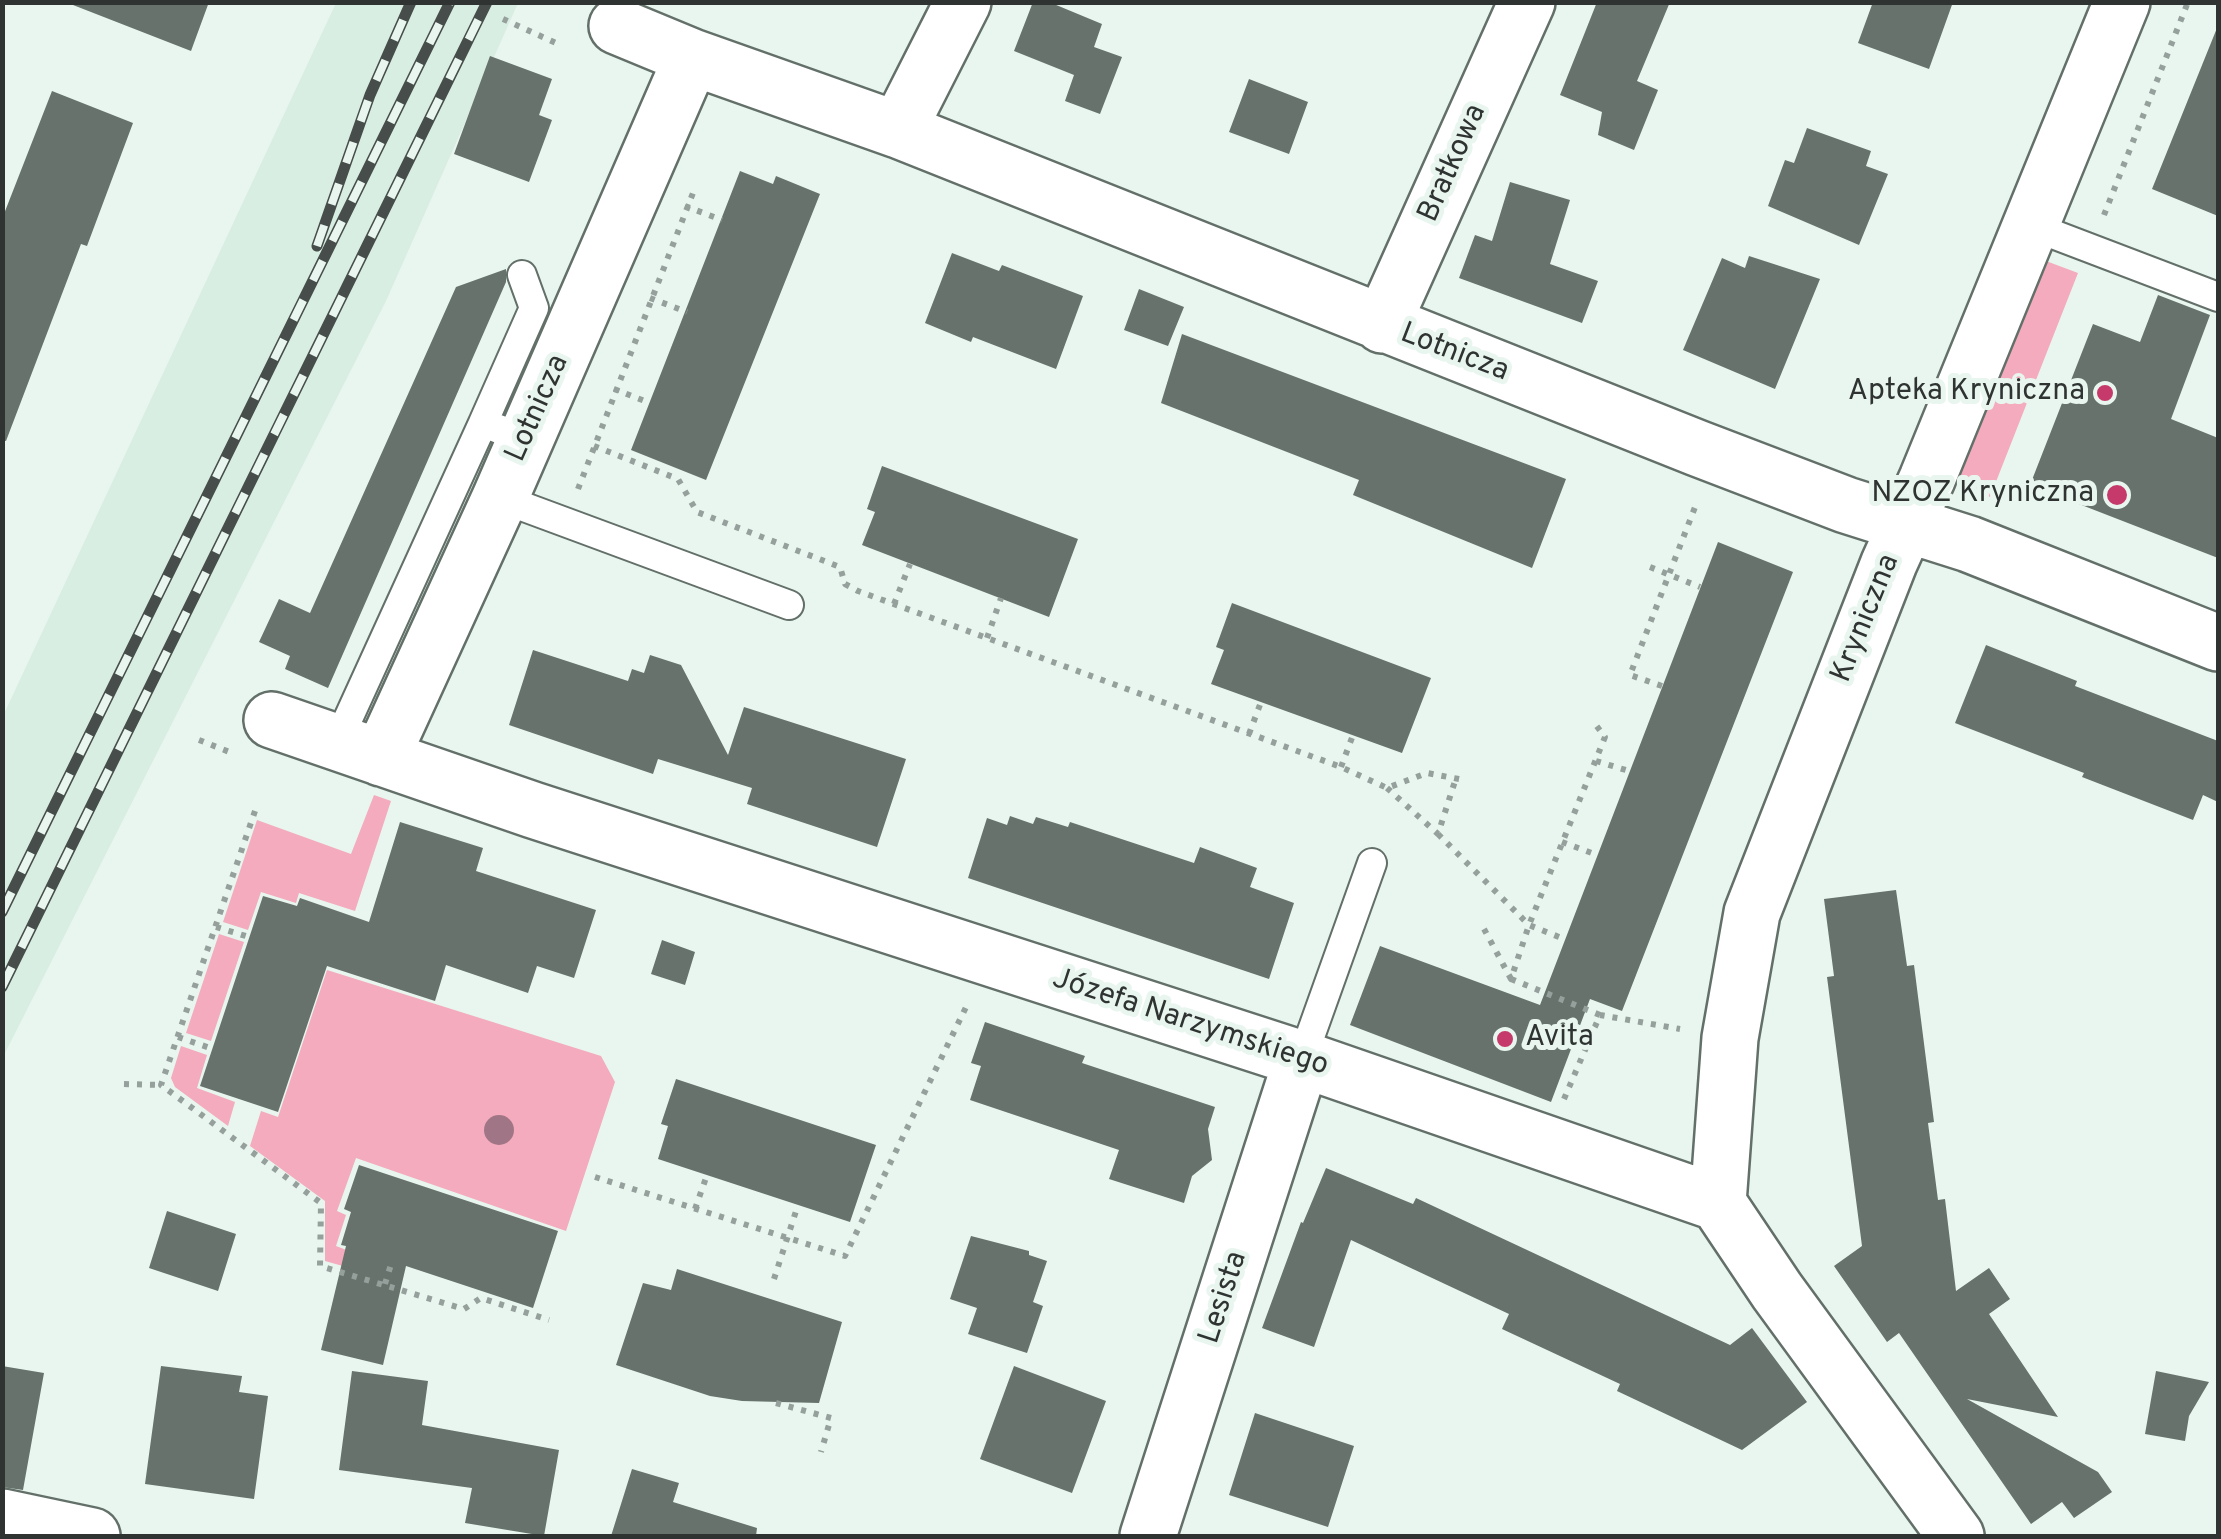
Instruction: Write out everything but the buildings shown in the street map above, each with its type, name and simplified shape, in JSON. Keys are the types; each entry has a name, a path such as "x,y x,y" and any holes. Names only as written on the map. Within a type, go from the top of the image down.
{"street":[{"path":"898,130 963,2"},
{"name":"Bratkowa","path":"1382,325 1528,2"},
{"name":"Kryniczna","path":"1718,1203 1730,1038 1752,913 1889,562 2060,148 2085,100 2122,2"},
{"name":"Lotnicza","path":"616,26 692,58 898,130 1734,462 1969,544 2218,643"},
{"name":"Lotnicza","path":"359,750 500,498 504,431 692,58"},
{"name":"Józefa Narzymskiego","path":"272,720 1302,1059 1718,1203"},
{"name":"Lesista","path":"1148,1536 1302,1059"},
{"path":"1718,1203 1956,1536"},
{"path":"2,1517 92,1536"}],"lane":[{"path":"2029,225 2218,298"},
{"path":"359,750 504,431 534,308 522,275"},
{"path":"500,498 789,605"},
{"path":"1302,1059 1372,863"}],"path":[{"path":"2100,227 2188,2"},
{"path":"503,19 556,42"},
{"path":"566,520 694,191"},
{"path":"594,446 678,479 697,512 840,567 845,584 1341,767 1387,788 1529,925 1564,938"},
{"path":"1662,686 1630,675 1702,487"},
{"path":"894,604 910,564"},
{"path":"1650,568 1700,587"},
{"path":"987,638 1001,598"},
{"path":"1249,734 1261,702"},
{"path":"1511,980 1529,925 1605,738 1592,720"},
{"path":"1341,767 1353,735"},
{"path":"1596,761 1629,771"},
{"path":"1387,788 1426,773 1460,779 1438,834"},
{"path":"162,1085 255,811"},
{"path":"1562,842 1597,855"},
{"path":"216,926 248,936"},
{"path":"1484,930 1511,980 1600,1015 1730,1038"},
{"path":"595,1177 845,1256 969,1001"},
{"path":"1558,1113 1600,1015"},
{"path":"178,1037 212,1049"},
{"path":"124,1084 162,1085 321,1203 320,1266 464,1310 481,1298 549,1320"},
{"path":"695,1209 707,1175"},
{"path":"774,1279 798,1205"},
{"path":"385,1284 392,1262"},
{"path":"776,1403 831,1418 821,1452"}],"shaded area":[{"path":"336,3 518,3 386,301 3,1057 3,716"},
{"path":"2038,258 2078,273 1990,497 1952,481"},
{"path":"374,795 391,801 355,911 299,893 296,903 261,892 248,930 223,922 257,820 351,854"},
{"path":"219,934 244,942 211,1041 186,1033"},
{"path":"327,970 601,1056 615,1082 566,1231 356,1158 337,1211 346,1215 336,1246 386,1265 382,1277 325,1261 325,1201 250,1146 261,1111 278,1117"},
{"path":"181,1046 207,1055 197,1088 235,1102 228,1126 175,1087 171,1078"}],"railway":[{"path":"317,246 370,95 411,2"},
{"path":"2,912 450,2"},
{"path":"2,987 487,2"}],"place":[{"name":"Apteka Kryniczna","path":"2105,393"},
{"name":"NZOZ Kryniczna","path":"2117,495"},
{"name":"Avita","path":"1505,1039"}]}
